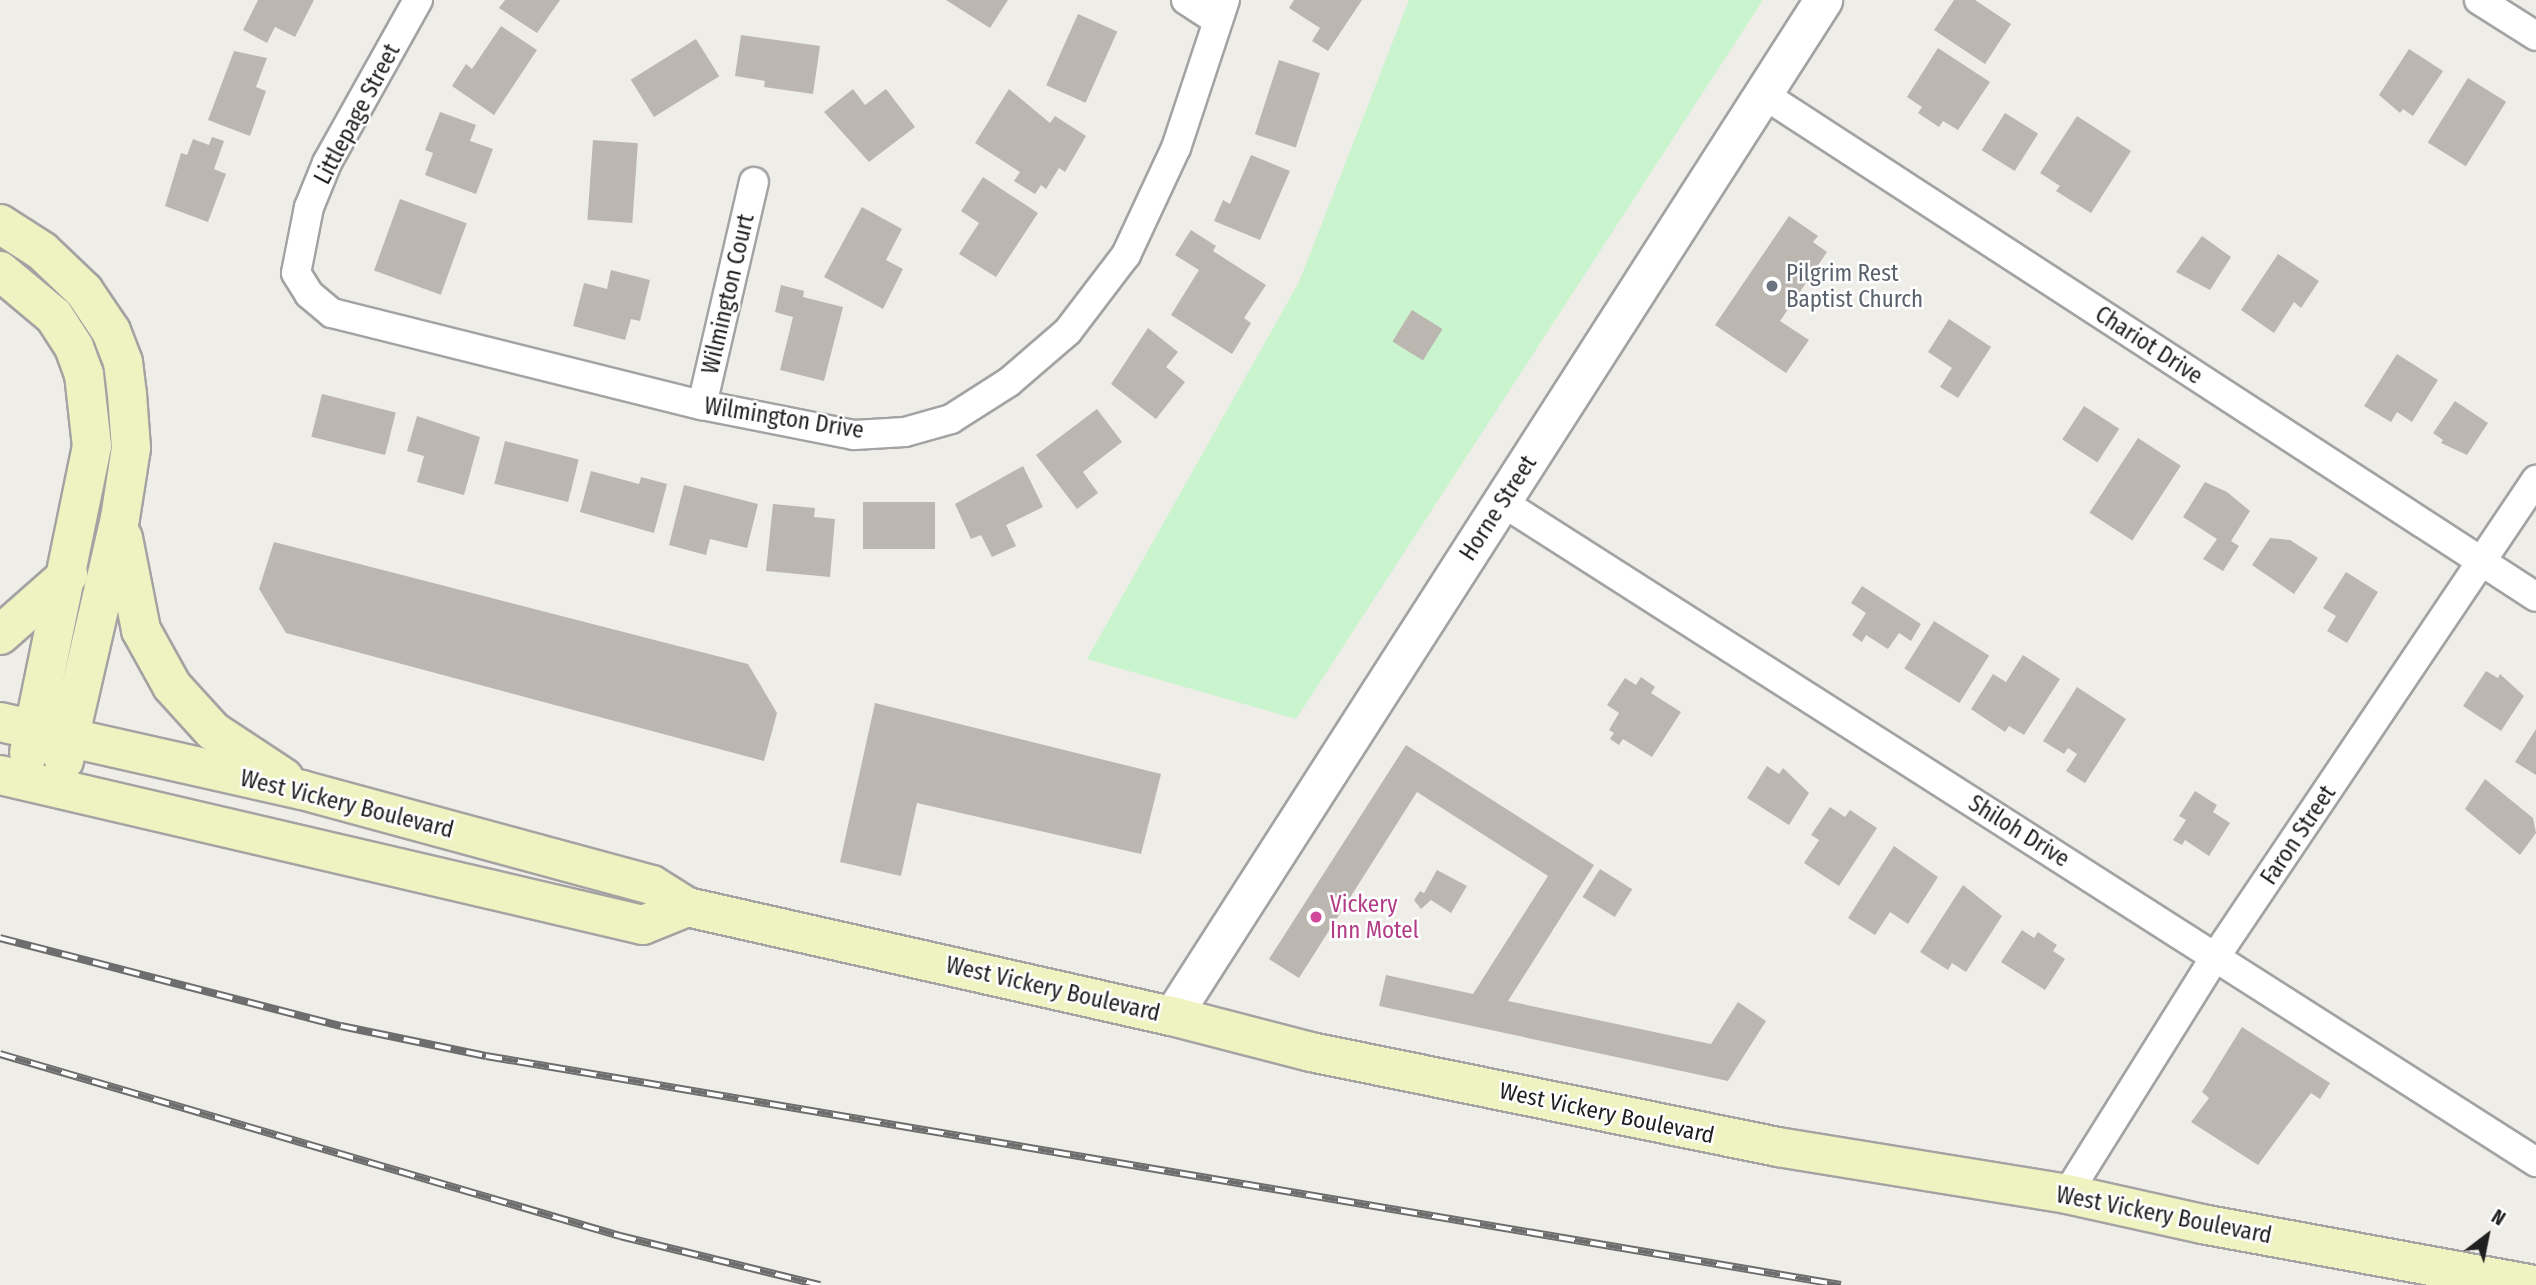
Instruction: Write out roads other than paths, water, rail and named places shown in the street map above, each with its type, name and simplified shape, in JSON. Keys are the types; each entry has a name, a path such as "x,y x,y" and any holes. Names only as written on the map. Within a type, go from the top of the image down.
{"main road":[{"path":"0,224 42,251 84,291 111,331 123,362 131,448 120,518 35,729"},
{"path":"0,271 54,316 74,347 84,374 92,446 27,780"},
{"path":"120,518 141,630 172,686 213,731 302,790"},
{"path":"0,635 68,575"},
{"name":"West Vickery Boulevard","path":"35,729 302,790 652,885 687,907 1172,1016 1322,1055 1778,1147 2067,1194 2202,1224 2533,1285"},
{"name":"West Vickery Boulevard","path":"27,780 643,925 687,907"}],"street":[{"name":"Littlepage Street","path":"296,273 309,207 327,163 418,0"},
{"path":"1186,0 1221,10"},
{"name":"Horne Street","path":"1172,1016 1823,0"},
{"path":"2479,0 2536,36"},
{"name":"Wilmington Drive","path":"296,273 309,295 332,313 702,405 854,435 905,432 951,419 1009,382 1068,331 1126,255 1176,148 1221,10"},
{"name":"Chariot Drive","path":"1763,94 2536,597"},
{"name":"Wilmington Court","path":"702,405 754,181"},
{"name":"Faron Street","path":"2067,1194 2216,956 2536,480"},
{"name":"Shiloh Drive","path":"1502,502 2536,1162"}],"railway":[{"path":"0,938 341,1026 486,1056 1841,1285"},
{"path":"0,1054 620,1236 820,1285"}],"place":[{"name":"Pilgrim Rest Baptist Church","path":"1772,286"},
{"name":"Vickery Inn Motel","path":"1316,917"}]}
